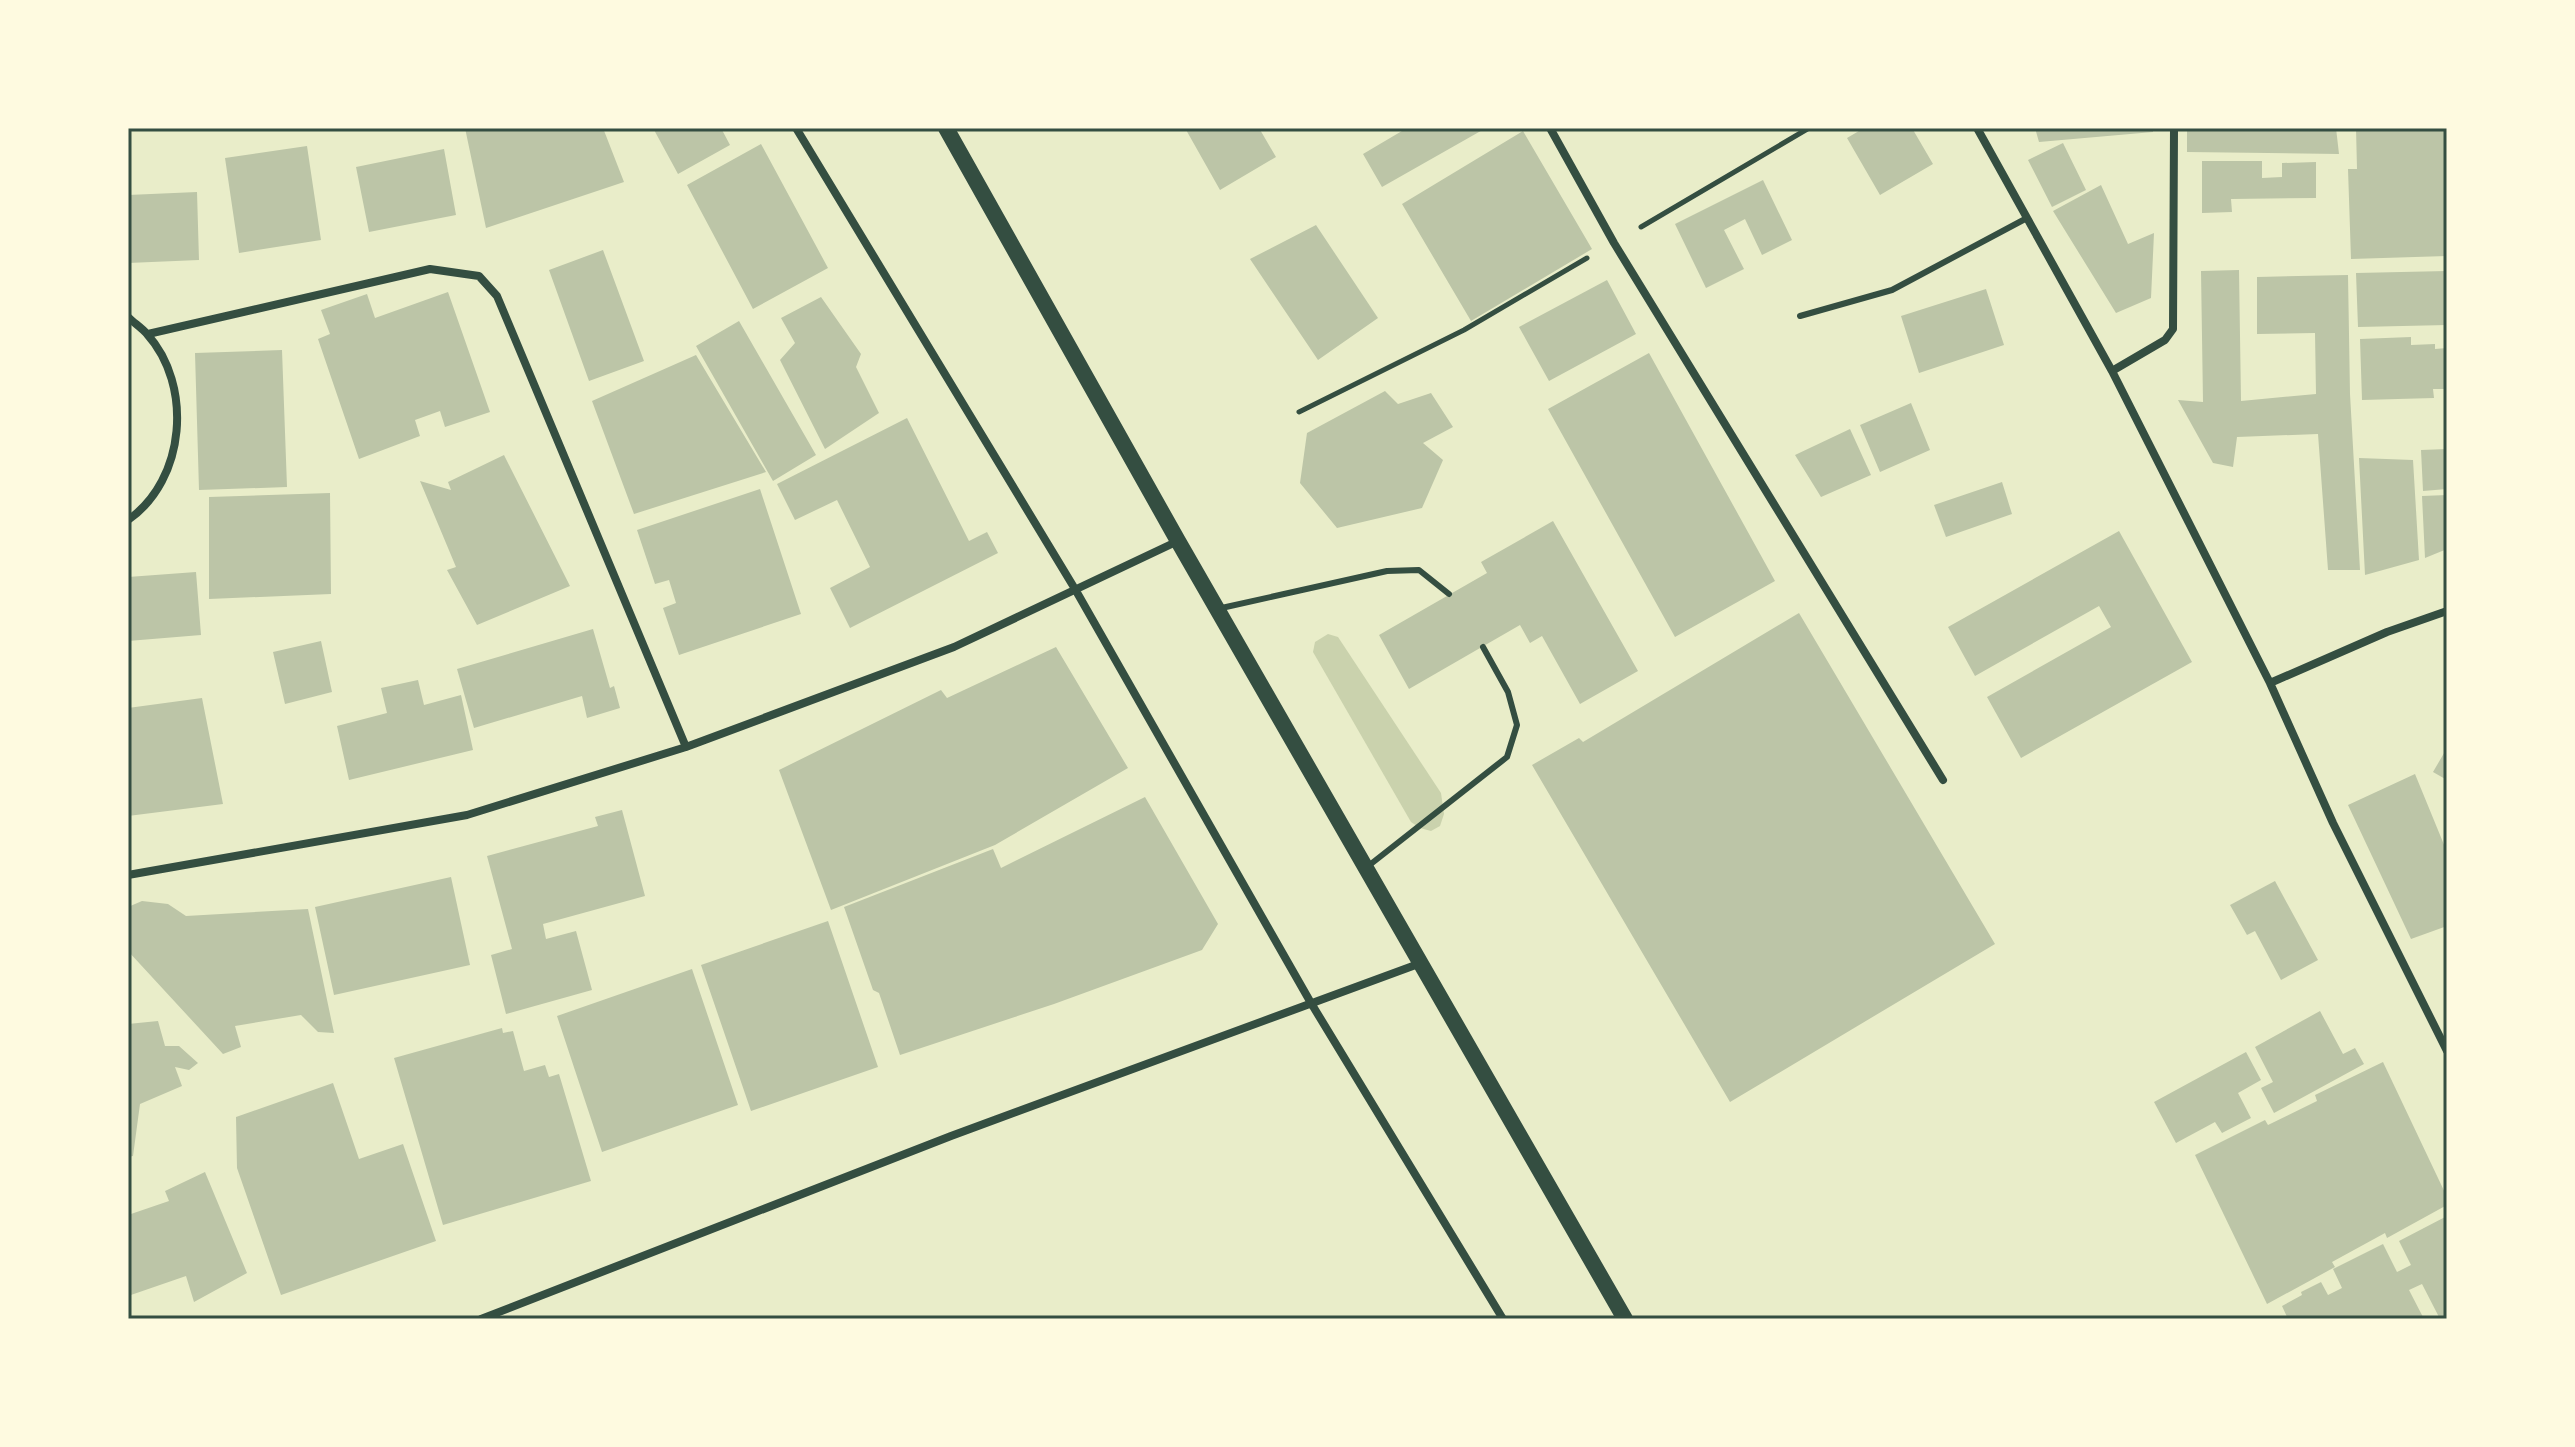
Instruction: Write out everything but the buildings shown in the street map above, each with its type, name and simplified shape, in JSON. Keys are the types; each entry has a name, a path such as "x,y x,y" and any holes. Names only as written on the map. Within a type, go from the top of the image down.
{"main road":[{"path":"946,128 1178,541 1625,1319"}],"street":[{"path":"796,128 1075,589 1311,1003 1503,1319"},
{"path":"1550,128 1614,243 1943,780"},
{"path":"1977,128 2112,371 2270,683 2333,823 2447,1051"},
{"path":"2112,371 2165,340 2173,329 2174,128"},
{"path":"148,334 430,269 479,276 497,296 686,747"},
{"path":"128,317 148,334 168,369 177,408 175,449 159,486 128,520"},
{"path":"128,875 467,815 686,747 954,647 1178,541"},
{"path":"2270,683 2387,632 2447,611"},
{"path":"481,1319 951,1136 1421,963"}],"lane":[{"path":"1800,316 1892,290 2027,218"},
{"path":"1217,609 1387,571 1419,570 1449,594"},
{"path":"1367,867 1507,757 1517,725 1508,692 1483,647"}],"path":[{"path":"1299,412 1464,330 1809,128"}],"green space":[{"path":"1328,634 1338,637 1441,793 1444,814 1440,826 1431,831 1411,822 1313,652 1315,642"}]}
